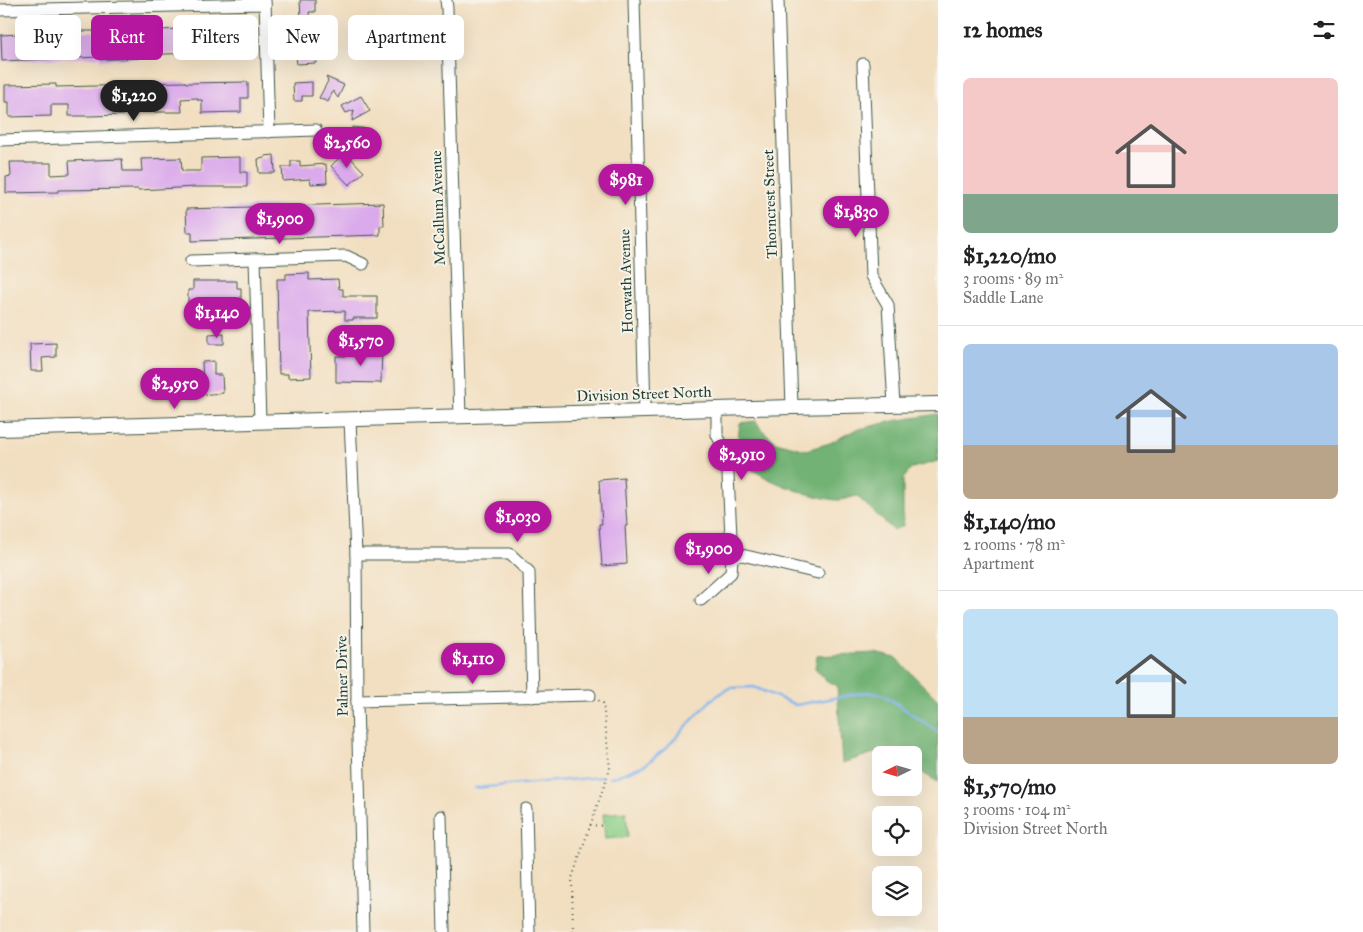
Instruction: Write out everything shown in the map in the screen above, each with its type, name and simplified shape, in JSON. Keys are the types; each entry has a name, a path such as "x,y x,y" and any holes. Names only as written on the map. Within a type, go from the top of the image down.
{"main road":[{"name":"Division Street North","path":"0,429 792,406 938,404"}],"street":[{"name":"McCallum Avenue","path":"446,0 460,416"},
{"name":"Horwath Avenue","path":"634,0 645,411"},
{"name":"Thorncrest Street","path":"778,0 792,406"},
{"path":"0,10 265,2 269,132"},
{"path":"863,64 871,276 888,305 894,405"},
{"path":"0,140 316,130"},
{"path":"190,261 346,256 363,264"},
{"path":"256,259 260,422"},
{"path":"701,600 730,573 732,557 727,454 717,435 717,408"},
{"name":"Palmer Drive","path":"350,420 356,554 357,701 363,932"},
{"path":"356,554 510,554 528,572 532,697"},
{"path":"732,557 742,555 818,573"},
{"path":"357,701 590,695"},
{"path":"526,809 529,932"},
{"path":"441,816 444,932"}],"path":[{"path":"573,932 572,878 610,769 603,703 590,695"},
{"path":"590,825 604,826"}],"green space":[{"path":"938,414 938,461 912,468 903,479 903,526 893,530 857,496 843,500 828,499 785,486 770,480 747,465 740,457 738,449 740,423 756,421 761,429 776,442 806,450 830,443 855,430 893,421"},
{"path":"875,653 896,658 938,700 938,782 922,773 922,746 872,746 872,754 842,763 837,685 827,681 815,668 817,656"},
{"path":"626,812 628,837 605,839 603,814"}],"building":[{"path":"300,0 315,0 315,12 309,12 309,15 301,15"},
{"path":"173,29 173,54 163,54 163,30"},
{"path":"81,31 91,31 91,57 81,58"},
{"path":"15,34 15,60 26,60 2,61 1,35"},
{"path":"296,60 316,60 316,63 297,64"},
{"path":"326,77 344,85 338,98 333,91 328,102 319,98 328,81"},
{"path":"186,82 248,82 248,98 241,98 241,112 202,113 202,100 197,100 197,98 181,99 182,112 140,112 140,101 122,102 123,115 89,116 69,116 69,105 51,105 51,116 9,117 9,102 5,102 5,85 56,84 56,87"},
{"path":"312,82 312,96 302,96 302,101 294,101 293,83"},
{"path":"361,96 370,111 352,121 354,110 346,113 342,106"},
{"path":"352,127 371,129 370,146 347,144 347,136 351,136"},
{"path":"345,152 364,172 349,185 331,166"},
{"path":"274,155 275,173 259,173 258,159"},
{"path":"240,157 240,172 247,172 247,187 58,190 58,192 6,193 6,177 11,176 10,162 51,163 51,175 70,174 69,161 122,159 123,171 142,171 141,159 181,158 182,171 201,171 201,158"},
{"path":"291,161 300,161 300,166 326,164 327,183 311,184 310,179 283,181 282,167 291,167"},
{"path":"383,203 384,226 380,226 380,235 192,241 192,232 187,232 186,209"},
{"path":"309,273 309,280 338,279 339,289 343,289 343,296 377,296 377,318 345,320 345,311 309,312 311,377 288,378 288,374 279,374 277,279 286,279 286,274"},
{"path":"193,281 237,281 237,288 241,288 241,311 188,314 188,290 193,290"},
{"path":"224,333 224,344 209,344 209,334"},
{"path":"56,343 56,357 42,358 43,371 31,371 30,344"},
{"path":"367,343 382,344 381,383 336,382 336,356 366,356"},
{"path":"214,361 214,375 222,375 223,393 199,395 198,384 203,384 202,362"},
{"path":"624,478 627,564 602,566 599,524 602,524 599,480"}],"waterway":[{"path":"610,777 645,765 666,748 711,700 729,688 754,687 796,705 867,692 884,695 938,732"},
{"path":"475,788 603,777"}]}
